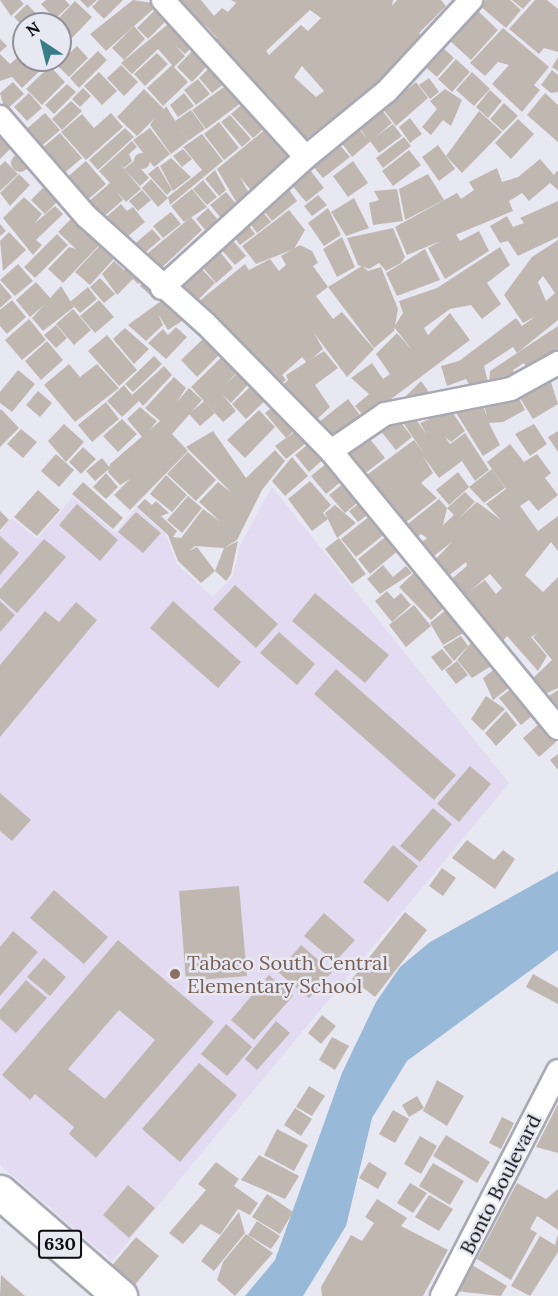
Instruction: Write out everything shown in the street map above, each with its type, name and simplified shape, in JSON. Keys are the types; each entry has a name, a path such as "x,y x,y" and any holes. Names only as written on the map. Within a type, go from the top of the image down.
{"main road":[{"name":"630","path":"0,1192 120,1296"}],"street":[{"path":"162,0 306,157"},
{"path":"162,288 306,157 387,91 471,0"},
{"path":"0,117 86,216 331,451 558,728"},
{"path":"331,451 385,414 511,389 558,363"},
{"name":"Bonto Boulevard","path":"442,1296 558,1071"}],"shaded area":[{"name":"Tabaco South Central Elementary School","path":"272,487 509,783 112,1261 0,1165 0,532 12,518 37,539 73,497 115,533 136,508 166,535 177,564 213,597 233,576 240,545"}],"water":[{"path":"558,871 558,950 407,1061 372,1118 346,1226 303,1296 245,1296 275,1260 342,1073 376,1002 400,967 430,942"}],"building":[{"path":"0,0 20,0 24,4 15,12 12,12 11,16"},
{"path":"46,0 65,0 70,5 62,12 48,12 41,4"},
{"path":"80,0 97,0 88,8"},
{"path":"99,0 123,0 104,19 92,7"},
{"path":"133,0 159,4 106,51 90,34"},
{"path":"171,0 201,0 214,16 222,8 228,12 236,3 231,0 393,0 392,6 397,0 441,0 446,6 419,33 426,40 411,58 306,139 213,42 217,38 205,25 199,31","holes":["310,10 321,18 308,31 301,25 269,55 266,51","302,66 324,91 316,97 294,77"]},
{"path":"485,0 510,0 521,10 506,28 480,6"},
{"path":"512,0 531,0 523,9"},
{"path":"535,0 547,0 558,9 558,52 544,48 539,54 509,29"},
{"path":"75,1 92,17 72,38 72,12 64,12"},
{"path":"27,4 35,12 19,12"},
{"path":"476,9 498,30 471,60 448,39"},
{"path":"155,10 166,21 148,39 137,28"},
{"path":"173,20 196,43 185,54 175,45 185,56 174,67 188,82 163,106 147,88 172,65 158,49 132,74 121,63"},
{"path":"134,26 145,39 124,60 112,48"},
{"path":"503,28 549,67 534,85 540,90 522,112 492,84 509,65 498,62 485,76 470,63"},
{"path":"0,39 7,46 0,52"},
{"path":"77,46 88,58 69,77 64,72 72,72 72,51"},
{"path":"441,46 454,58 437,77 423,65"},
{"path":"196,47 211,62 192,82 177,67"},
{"path":"98,51 107,60 79,88 70,78"},
{"path":"157,53 168,64 145,86 134,74"},
{"path":"0,54 10,64 12,62 12,72 39,72 22,88 12,77 0,81"},
{"path":"558,57 558,71 552,67"},
{"path":"456,59 470,72 452,92 438,79"},
{"path":"214,63 228,81 212,93 199,78"},
{"path":"121,65 138,82 124,96 107,78"},
{"path":"552,70 558,75 558,92 551,93 541,85"},
{"path":"44,72 56,72 65,82 42,105 26,89"},
{"path":"99,72 117,91 102,105 84,86"},
{"path":"472,72 490,89 474,106 456,90"},
{"path":"429,78 439,92 430,99 419,85"},
{"path":"198,79 210,94 196,105 184,90"},
{"path":"13,82 24,94 5,111 0,93"},
{"path":"231,82 245,100 206,129 192,110"},
{"path":"416,82 428,98 396,126 383,109"},
{"path":"67,84 76,92 54,114 45,105"},
{"path":"83,88 91,96 80,107 72,99"},
{"path":"144,89 164,109 166,106 188,141 171,154 150,125 155,118 137,136 117,117"},
{"path":"445,89 462,100 451,126 443,120 431,135 422,127 437,109 430,101"},
{"path":"490,90 502,101 488,118 476,107"},
{"path":"29,93 42,108 27,121 14,107"},
{"path":"184,93 194,106 178,117 170,105"},
{"path":"545,93 558,105 558,142 527,115"},
{"path":"248,99 269,124 253,138 231,114"},
{"path":"71,101 82,111 62,130 52,119"},
{"path":"504,103 518,116 503,131 490,119"},
{"path":"191,110 205,129 188,141 175,121"},
{"path":"382,110 392,123 352,157 341,142 359,129 367,138 359,127"},
{"path":"479,111 502,132 462,173 446,156"},
{"path":"45,113 60,130 37,150 22,133"},
{"path":"111,113 123,127 86,160 61,132 82,114 94,128"},
{"path":"230,115 251,139 242,147 221,122"},
{"path":"410,118 422,134 410,143 399,127"},
{"path":"518,119 534,134 511,159 495,143"},
{"path":"219,122 239,148 224,160 204,134"},
{"path":"0,124 17,142 0,159"},
{"path":"272,124 297,155 253,193 240,177 250,195 238,205 217,169"},
{"path":"393,124 402,136 379,153 370,141"},
{"path":"125,128 134,137 98,170 89,160"},
{"path":"150,128 170,154 154,167 133,140"},
{"path":"60,133 82,158 62,175 40,150"},
{"path":"202,134 223,161 170,205 168,197 202,170 183,147"},
{"path":"404,137 411,146 383,168 376,158"},
{"path":"132,141 137,147 129,154 132,161 124,168 119,163 141,189 126,202 115,190 123,200 101,219 87,203 110,183 99,171"},
{"path":"338,143 350,157 323,178 311,164"},
{"path":"438,145 455,169 439,181 422,157"},
{"path":"183,149 192,159 182,167 173,156"},
{"path":"409,150 421,165 393,186 382,171"},
{"path":"139,153 145,153 150,161 148,167 139,169 134,164 134,158"},
{"path":"16,154 24,154 29,159 27,170 16,172 11,167 11,159"},
{"path":"171,158 191,177 173,191 160,166"},
{"path":"540,159 554,175 558,170 558,190 550,183 529,201 522,193 509,201 513,211 407,255 395,227 457,193 461,199 474,190 469,182 497,168 502,182 518,177"},
{"path":"5,161 18,174 0,191 0,166"},
{"path":"86,161 106,184 84,203 64,180"},
{"path":"134,161 149,178 140,186 124,169"},
{"path":"353,161 368,183 348,197 333,176"},
{"path":"158,166 172,190 167,195 148,174"},
{"path":"215,170 226,190 219,196 205,179"},
{"path":"310,170 324,188 306,202 291,184"},
{"path":"19,174 30,185 10,206 0,193"},
{"path":"428,174 444,200 405,220 399,189"},
{"path":"151,179 168,198 158,207 142,188"},
{"path":"203,180 217,197 207,205 193,189"},
{"path":"44,187 58,201 45,214 31,200"},
{"path":"287,187 297,201 272,221 261,207"},
{"path":"192,189 207,207 184,222 171,206"},
{"path":"397,189 403,221 373,225 369,203 379,200 374,191"},
{"path":"142,190 151,200 138,211 129,201"},
{"path":"226,192 237,205 221,218 210,205"},
{"path":"318,195 327,205 312,216 304,206"},
{"path":"24,197 42,214 34,224 55,206 63,214 36,240 42,245 33,255 3,218"},
{"path":"354,198 369,228 346,236 331,212"},
{"path":"558,201 558,237 518,256 508,241 500,243 490,226 507,216 513,227 524,223 520,218"},
{"path":"121,204 127,211 133,207 145,222 122,241 105,218"},
{"path":"208,208 218,220 206,231 196,219"},
{"path":"328,208 341,235 324,246 308,223"},
{"path":"289,210 305,230 294,249 256,264 242,246"},
{"path":"171,212 181,224 163,238 153,226"},
{"path":"263,212 271,222 257,233 249,222"},
{"path":"77,213 105,239 63,283 48,269 69,247 76,249 58,232"},
{"path":"191,217 202,230 156,273 142,258"},
{"path":"246,222 255,234 240,245 231,233"},
{"path":"0,224 6,231 0,236"},
{"path":"393,228 405,257 401,263 386,271 379,263 369,269 358,265 347,238"},
{"path":"152,229 161,239 140,257 131,247"},
{"path":"479,231 489,251 445,279 428,248 455,233 460,241"},
{"path":"9,232 26,250 3,271 0,241"},
{"path":"57,234 68,245 35,278 24,267"},
{"path":"342,237 355,267 337,277 323,249"},
{"path":"231,238 246,256 235,265 220,248"},
{"path":"105,240 119,253 90,285 75,272"},
{"path":"558,240 558,320 517,353 513,347 484,366 488,382 471,388 466,379 447,386 441,366 459,361 516,318 522,326 536,316 523,323 504,295 532,257","holes":["543,276 555,293 546,301 538,282"]},
{"path":"300,245 312,251 318,263 313,266 328,287 316,296 333,319 342,312 374,349 347,377 314,333 323,349 307,363 302,357 282,375 286,380 278,386 198,302 245,264 249,270 270,259 279,271 286,265 281,256"},
{"path":"500,247 510,265 487,283 501,304 482,319 471,305 450,309 424,328 428,335 450,313 470,340 379,408 369,422 355,406 369,394 351,378 372,363 383,379 390,374 376,354 397,333 413,351 394,327 403,313 399,301 437,288"},
{"path":"217,248 233,268 216,283 199,263"},
{"path":"425,249 440,280 397,296 386,273"},
{"path":"114,261 124,270 130,265 144,278 138,284 133,279 117,295 102,274"},
{"path":"18,264 33,281 15,296 0,280"},
{"path":"198,265 215,283 196,302 177,282"},
{"path":"362,266 368,271 381,267 398,309 394,331 374,348 328,287"},
{"path":"100,278 115,294 104,303 90,287"},
{"path":"146,279 156,289 150,295 140,286"},
{"path":"36,282 51,299 30,317 16,300"},
{"path":"0,283 12,297 0,308"},
{"path":"61,286 74,307 43,331 32,318"},
{"path":"88,287 97,299 80,313 70,302"},
{"path":"12,300 26,317 7,334 0,326 0,310"},
{"path":"99,300 114,317 95,333 80,316"},
{"path":"161,301 188,317 168,330 158,314 163,325 146,341 128,325"},
{"path":"73,309 91,330 74,345 56,324"},
{"path":"29,319 46,340 22,360 5,340"},
{"path":"56,325 67,338 56,348 44,335"},
{"path":"558,326 558,351 550,340 557,350 529,371 524,363 513,370 517,378 489,385 490,371"},
{"path":"176,327 187,337 166,359 148,343 163,329 168,335"},
{"path":"125,328 149,349 134,364 113,339"},
{"path":"107,335 137,370 119,386 88,351"},
{"path":"207,335 223,351 197,377 181,360"},
{"path":"47,341 63,360 41,380 25,361"},
{"path":"229,350 244,365 226,384 245,366 256,376 231,403 222,394 236,411 223,422 191,387"},
{"path":"324,351 338,368 315,385 330,407 313,423 279,388 288,380 286,375"},
{"path":"154,356 162,364 133,392 125,384"},
{"path":"69,364 80,377 97,364 119,388 75,422 44,385"},
{"path":"164,366 172,375 143,406 139,401 122,417 107,401 124,385 132,395"},
{"path":"18,370 35,384 12,412 0,403 0,392"},
{"path":"549,376 558,404 533,419 518,395"},
{"path":"174,377 186,388 177,402 189,388 202,400 172,434 188,451 130,510 114,495 130,479 120,485 108,472 110,464 160,421 145,408"},
{"path":"258,379 272,394 246,419 232,404"},
{"path":"421,381 434,399 410,405 405,397"},
{"path":"38,391 52,403 40,417 26,405"},
{"path":"516,393 525,410 503,422 489,423 500,445 483,456 453,408 481,399 487,417 483,399"},
{"path":"348,399 365,422 331,446 314,426"},
{"path":"204,401 215,413 200,426 189,414"},
{"path":"280,401 300,426 286,438 265,413"},
{"path":"106,402 119,419 92,442 78,425"},
{"path":"140,407 157,421 143,438 127,419"},
{"path":"1,409 19,428 0,447 0,411"},
{"path":"259,410 275,427 245,458 227,440"},
{"path":"451,410 465,431 451,442 445,437 450,444 465,433 489,470 475,481 462,461 439,478 423,456 433,473 421,483 437,498 401,526 364,477 414,440 425,455 400,418 413,415 426,434 420,423"},
{"path":"396,416 412,437 396,450 379,429"},
{"path":"122,419 137,434 118,452 103,436"},
{"path":"64,424 84,442 66,462 48,441"},
{"path":"534,424 547,444 530,456 515,434"},
{"path":"300,428 310,440 286,459 275,446"},
{"path":"21,429 37,442 23,458 7,444"},
{"path":"213,431 246,478 275,450 285,461 262,490 237,540 224,548 195,546 189,551 197,547 215,571 201,583 178,561 168,535 137,507 145,499 152,505 156,501 169,513 161,516 177,531 173,537 181,538 203,509 221,522 199,502 218,482 232,493 186,447"},
{"path":"558,431 558,452 548,437"},
{"path":"366,434 385,458 363,475 344,451"},
{"path":"313,440 327,456 309,472 295,455"},
{"path":"510,444 524,462 537,454 551,473 545,478 558,495 538,511 529,500 520,506 538,531 558,516 558,551 551,542 525,575 543,592 558,577 558,688 545,694 533,678 552,660 533,637 538,633 531,637 547,656 538,671 507,636 500,644 447,583 467,566 466,562 447,577 434,561 452,542 430,559 418,545 427,538 421,534 413,540 404,527 439,499 447,508 465,492 475,502 458,519 477,502 501,520 486,504 506,489 487,462","holes":["447,508 454,515 443,525","490,574 502,588 496,594 485,580 469,592"]},
{"path":"83,447 96,459 81,474 69,462"},
{"path":"188,452 216,480 196,501 167,474"},
{"path":"56,454 74,470 59,487 41,471"},
{"path":"292,457 308,476 285,496 272,481"},
{"path":"102,458 110,468 95,481 86,471"},
{"path":"333,458 348,476 326,494 311,476"},
{"path":"492,469 505,488 484,503 469,487"},
{"path":"458,472 469,487 449,505 436,490"},
{"path":"106,473 118,487 106,499 93,487"},
{"path":"166,475 187,495 172,512 150,494"},
{"path":"350,478 365,496 345,513 329,495"},
{"path":"310,481 331,505 323,513 328,519 312,531 288,499"},
{"path":"83,482 123,518 113,529 72,494"},
{"path":"38,490 60,510 37,536 14,517"},
{"path":"188,496 202,508 182,533 167,520"},
{"path":"366,498 375,509 358,522 349,511"},
{"path":"77,504 118,540 100,561 59,525"},
{"path":"335,505 356,523 337,538 325,513"},
{"path":"0,511 9,520 0,530"},
{"path":"376,511 391,529 356,557 341,539"},
{"path":"136,512 161,533 143,553 118,532"},
{"path":"389,534 400,549 370,574 358,559"},
{"path":"0,536 19,553 0,575"},
{"path":"339,538 366,574 352,584 325,549"},
{"path":"44,539 66,557 17,613 0,598 0,589"},
{"path":"238,541 231,574 226,581 215,571 224,548"},
{"path":"383,565 393,577 406,566 412,573 380,594 367,579"},
{"path":"419,568 451,601 431,620 399,587"},
{"path":"235,585 278,624 256,648 213,609"},
{"path":"387,591 394,599 401,593 411,605 392,622 375,601"},
{"path":"315,593 389,655 365,683 292,621"},
{"path":"0,601 15,615 0,632"},
{"path":"173,601 241,662 218,688 150,628"},
{"path":"76,602 97,620 0,737 0,665 45,611 59,622"},
{"path":"453,604 472,628 443,645 430,623"},
{"path":"414,605 431,626 406,647 389,625"},
{"path":"279,632 315,664 297,685 260,653"},
{"path":"478,634 499,661 472,678 457,660"},
{"path":"461,636 468,646 454,661 443,647"},
{"path":"442,649 453,662 442,671 431,657"},
{"path":"457,661 468,675 456,684 445,670"},
{"path":"501,664 516,682 493,700 483,678"},
{"path":"336,669 456,775 434,800 314,694"},
{"path":"517,684 538,711 521,725 499,698"},
{"path":"558,690 558,715 547,697"},
{"path":"486,696 505,709 483,731 471,719"},
{"path":"506,711 517,725 496,746 485,733"},
{"path":"540,723 556,742 539,757 523,738"},
{"path":"558,754 558,770 550,760"},
{"path":"470,766 491,784 459,822 437,804"},
{"path":"0,793 31,820 12,841 0,831"},
{"path":"433,808 452,824 420,862 400,846"},
{"path":"467,840 494,860 503,850 515,859 495,889 452,858"},
{"path":"393,845 418,866 388,902 363,882"},
{"path":"442,868 456,878 443,896 429,886"},
{"path":"239,886 247,976 186,981 179,891"},
{"path":"54,890 108,937 84,964 30,918"},
{"path":"405,912 427,930 375,997 352,979"},
{"path":"324,913 355,940 335,962 304,936"},
{"path":"13,931 38,952 0,996 0,947"},
{"path":"118,940 214,1022 96,1158 69,1134 74,1127 35,1094 30,1100 2,1075","holes":["119,1010 155,1040 105,1099 68,1069"]},
{"path":"301,945 332,972 309,998 278,972"},
{"path":"44,958 66,977 50,996 27,977"},
{"path":"533,974 558,988 558,1004 526,987"},
{"path":"269,975 293,996 254,1040 231,1020"},
{"path":"26,980 47,998 16,1033 0,1019 0,1010"},
{"path":"322,1015 336,1026 321,1044 308,1033"},
{"path":"276,1021 290,1033 257,1070 245,1059"},
{"path":"226,1024 252,1047 227,1076 201,1054"},
{"path":"332,1037 349,1046 335,1070 319,1060"},
{"path":"199,1063 237,1095 180,1162 142,1129"},
{"path":"437,1080 464,1096 447,1126 423,1111"},
{"path":"309,1086 325,1096 312,1116 296,1107"},
{"path":"417,1096 424,1108 409,1117 402,1105"},
{"path":"558,1104 558,1153 536,1147"},
{"path":"295,1108 312,1119 301,1136 284,1125"},
{"path":"393,1110 409,1119 395,1143 379,1134"},
{"path":"502,1117 514,1123 501,1149 489,1143"},
{"path":"277,1129 308,1145 294,1171 264,1155"},
{"path":"446,1135 490,1162 477,1183 433,1156"},
{"path":"420,1136 437,1146 421,1174 404,1164"},
{"path":"259,1155 299,1176 285,1199 241,1180"},
{"path":"216,1162 239,1179 234,1186 258,1203 250,1215 238,1209 220,1235 201,1224 183,1244 169,1233 206,1190 198,1184"},
{"path":"369,1162 387,1173 378,1189 359,1178"},
{"path":"433,1163 464,1181 450,1205 419,1186"},
{"path":"410,1183 427,1193 413,1213 397,1203"},
{"path":"517,1183 546,1199 558,1189 558,1230 537,1216 530,1229 537,1233 511,1280 477,1259"},
{"path":"128,1185 155,1208 129,1238 103,1215"},
{"path":"267,1194 293,1212 280,1234 252,1217"},
{"path":"429,1195 453,1209 439,1231 415,1217"},
{"path":"377,1199 407,1218 401,1226 448,1250 423,1296 322,1296 321,1287 351,1235 362,1241 374,1223 365,1217"},
{"path":"239,1212 245,1233 214,1271 201,1261"},
{"path":"257,1221 280,1236 271,1249 248,1235"},
{"path":"246,1234 273,1253 235,1296 217,1280 223,1262"},
{"path":"558,1234 558,1252 530,1296 511,1286 540,1236 555,1245"},
{"path":"136,1237 159,1256 133,1287 110,1268"},
{"path":"472,1265 507,1286 501,1296 455,1291"},
{"path":"1,1275 25,1296 0,1296"}],"place":[{"name":"Tabaco South Central Elementary School","path":"175,974"}]}
